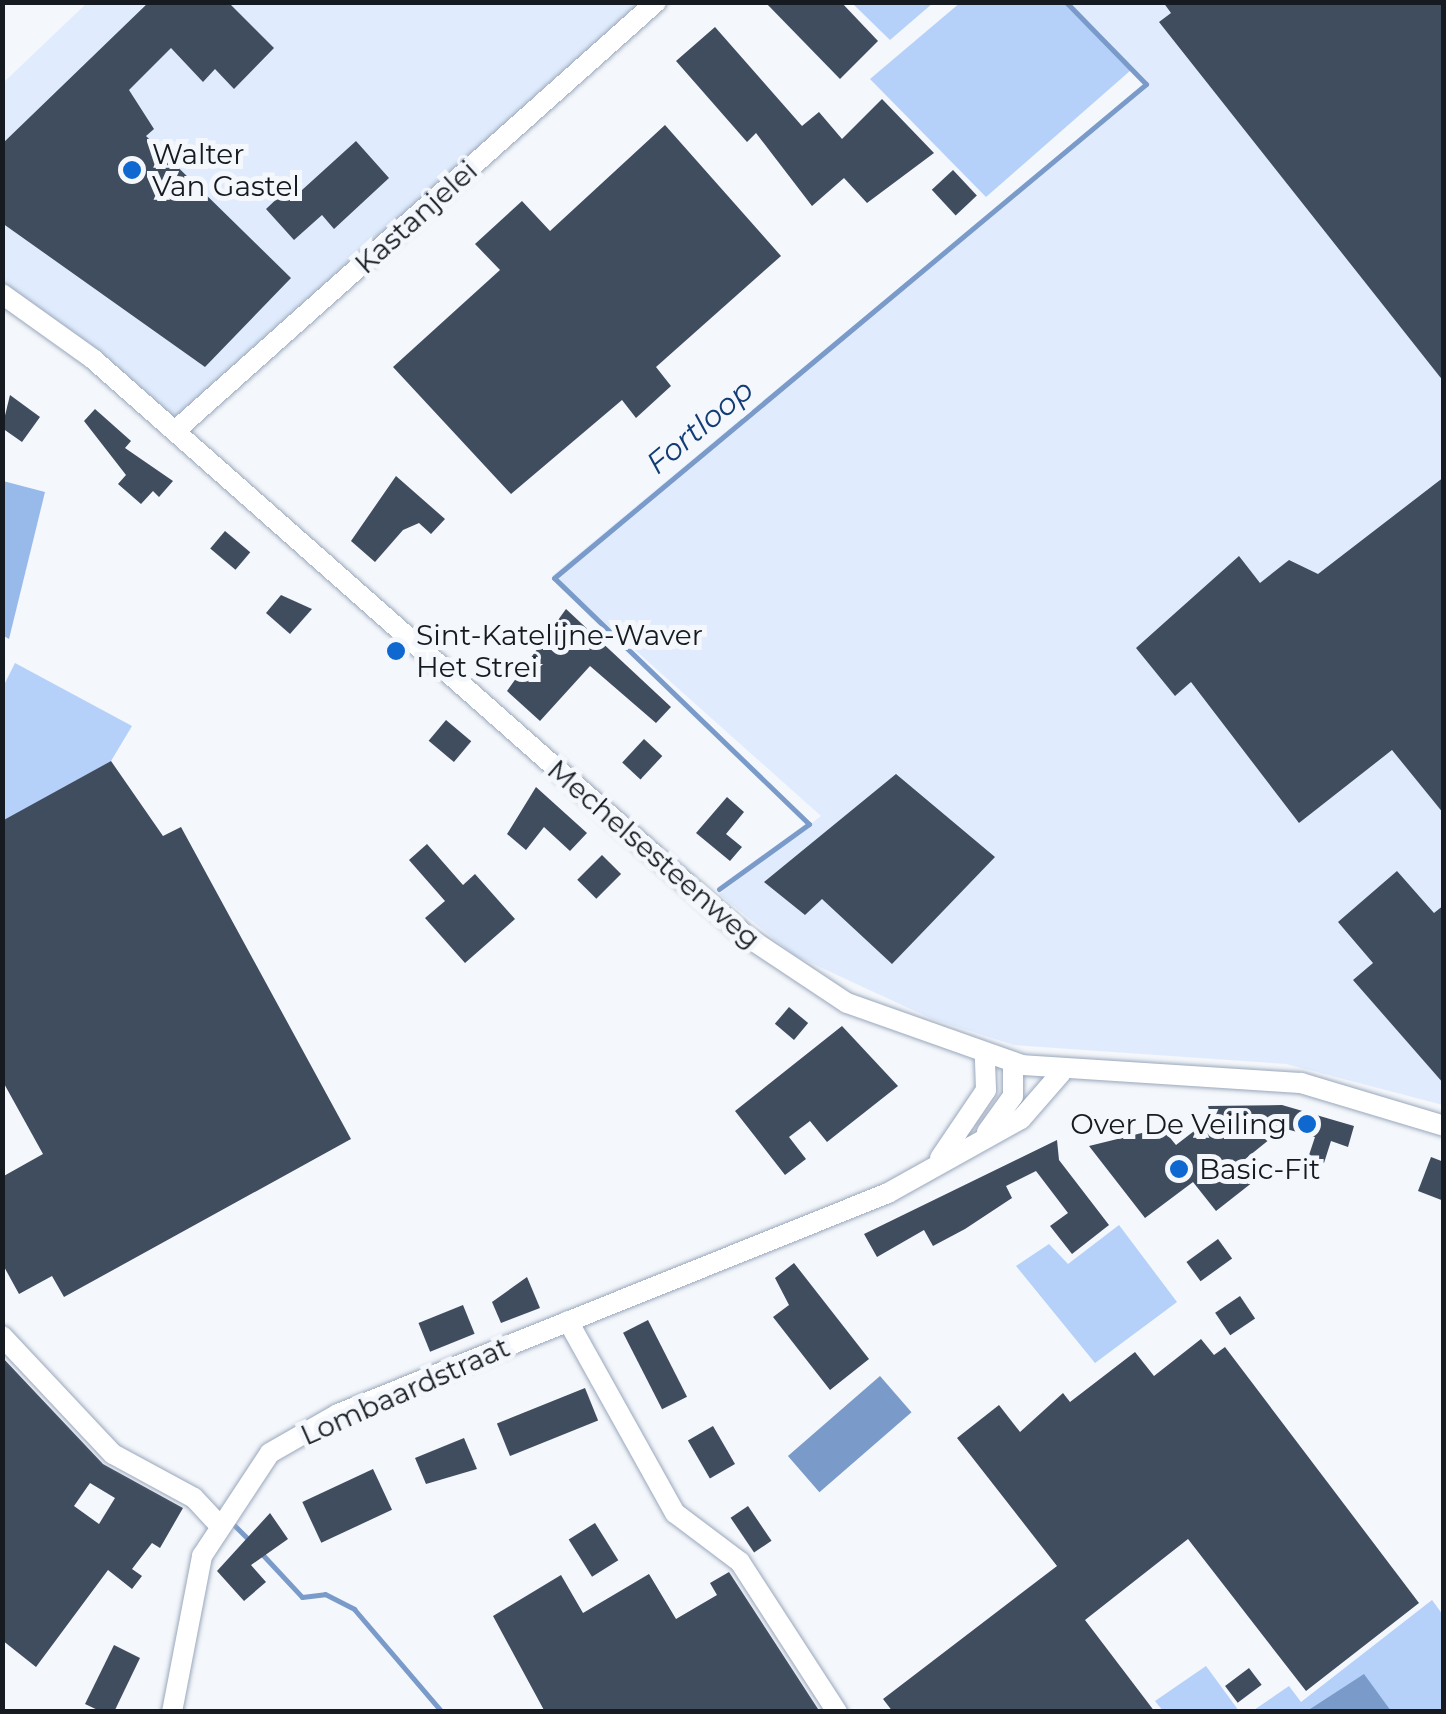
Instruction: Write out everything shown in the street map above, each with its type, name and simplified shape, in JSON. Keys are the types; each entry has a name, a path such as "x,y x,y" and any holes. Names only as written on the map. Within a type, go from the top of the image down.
{"street":[{"name":"Kastanjelei","path":"175,431 656,2"},
{"name":"Mechelsesteenweg","path":"2,294 175,431 778,960 889,1022 1013,1063 1061,1072 1301,1084 1444,1126"},
{"path":"929,1172 979,1106 986,1056"},
{"name":"Lombaardstraat","path":"978,1141 1012,1096 1013,1063"},
{"name":"Lombaardstraat","path":"172,1712 202,1556 218,1526 270,1453 338,1414 929,1172 1021,1119 1061,1072"},
{"path":"568,1321 674,1513 740,1562 838,1712"},
{"path":"2,1336 113,1454 194,1498 218,1526"}],"shaded area":[{"path":"961,2 1066,3 1131,70 986,197 870,79"},
{"path":"87,3 668,3 175,431 3,302 2,84"},
{"path":"852,3 933,3 890,40"},
{"path":"1066,3 1443,3 1443,1105 1286,1064 1014,1045 932,1019 794,955 719,894 821,816 552,576 1144,84"},
{"path":"3,481 45,492 9,639 2,635"},
{"path":"15,663 132,726 111,761 3,821 3,687"},
{"path":"1119,1225 1177,1302 1095,1363 1016,1266 1049,1244 1068,1264"},
{"path":"880,1376 911,1412 819,1492 788,1456"},
{"path":"1432,1600 1443,1615 1443,1711 1251,1712 1289,1686 1301,1702"},
{"path":"1206,1666 1239,1711 1163,1711 1155,1701"},
{"path":"1364,1674 1391,1711 1307,1711"}],"building":[{"path":"149,2 228,2 274,48 234,89 215,69 203,82 171,48 129,90 154,129 146,136 291,278 205,367 2,223 2,144"},
{"path":"765,2 841,2 878,41 840,79"},
{"path":"1163,2 1444,2 1444,382 1159,22 1171,13"},
{"path":"715,27 802,126 819,112 842,139 882,99 934,153 867,203 844,178 812,206 756,133 747,142 676,61"},
{"path":"665,125 781,256 656,367 671,386 636,418 622,400 511,494 393,367 500,270 475,244 522,201 550,231"},
{"path":"356,141 389,178 334,229 322,215 294,240 266,209 284,192 291,200"},
{"path":"953,170 977,196 956,215 932,190"},
{"path":"10,395 40,417 22,442 2,428"},
{"path":"95,409 131,441 125,448 173,481 159,497 153,491 141,504 118,484 126,475 84,421"},
{"path":"396,476 445,519 431,534 419,523 403,530 375,562 351,541"},
{"path":"1444,477 1444,814 1392,750 1299,823 1191,682 1175,696 1136,648 1239,556 1260,583 1289,560 1318,574"},
{"path":"225,531 250,552 235,570 210,549"},
{"path":"281,595 312,609 290,634 266,613"},
{"path":"566,609 671,707 656,723 590,666 540,721 507,691"},
{"path":"446,720 471,741 454,762 429,741"},
{"path":"644,739 662,756 640,779 622,762"},
{"path":"111,761 163,836 181,827 351,1139 64,1297 52,1276 19,1294 2,1263 2,1177 43,1154 2,1080 2,821"},
{"path":"896,774 995,857 892,964 822,899 805,915 764,882"},
{"path":"536,787 587,833 570,851 544,827 526,850 507,834"},
{"path":"727,797 744,812 726,834 742,847 730,861 696,833"},
{"path":"427,844 463,885 475,874 515,919 465,963 425,918 445,901 409,860"},
{"path":"602,855 621,874 596,899 577,880"},
{"path":"1397,871 1434,913 1444,905 1444,1084 1353,980 1373,963 1338,922"},
{"path":"789,1007 808,1023 794,1040 775,1024"},
{"path":"842,1026 898,1086 827,1142 810,1121 789,1137 806,1159 785,1175 735,1111"},
{"name":"Basic-Fit","path":"1282,1105 1354,1126 1348,1147 1331,1141 1324,1163 1308,1158 1315,1137 1272,1125 1270,1139 1244,1160 1258,1178 1216,1211 1193,1182 1145,1218 1089,1146 1162,1128 1176,1145 1211,1118 1208,1106"},
{"path":"1057,1140 1059,1160 1109,1225 1072,1254 1050,1226 1068,1213 1036,1171 1006,1186 1012,1198 965,1229 933,1246 924,1230 877,1257 864,1234"},
{"path":"1431,1157 1444,1162 1444,1201 1418,1191"},
{"path":"1218,1239 1232,1258 1201,1281 1186,1262"},
{"path":"794,1263 869,1359 830,1390 773,1317 789,1305 775,1278"},
{"path":"527,1277 540,1308 501,1323 492,1302"},
{"path":"1240,1296 1255,1318 1230,1335 1215,1313"},
{"path":"463,1305 475,1334 430,1352 418,1323"},
{"path":"648,1320 687,1397 662,1409 623,1333"},
{"path":"1201,1339 1214,1355 1225,1347 1419,1603 1306,1691 1188,1539 1085,1620 1155,1712 893,1712 883,1699 1057,1566 957,1438 999,1405 1020,1432 1063,1393 1070,1402 1135,1352 1154,1376"},
{"path":"2,1357 103,1464 183,1508 160,1548 152,1543 132,1569 142,1576 132,1589 108,1570 36,1667 2,1640","holes":["90,1483 115,1498 99,1524 74,1506"]},
{"path":"585,1388 598,1420 510,1456 497,1424"},
{"path":"713,1426 735,1464 710,1479 688,1440"},
{"path":"464,1438 477,1469 426,1484 415,1458"},
{"path":"373,1469 392,1510 321,1543 302,1502"},
{"path":"748,1506 771,1541 754,1553 731,1518"},
{"path":"270,1513 288,1539 251,1565 266,1582 244,1601 217,1571"},
{"path":"595,1523 618,1560 592,1577 569,1539"},
{"path":"729,1572 820,1712 545,1712 493,1616 561,1575 583,1613 649,1574 676,1619 717,1595 710,1583"},
{"path":"114,1645 140,1658 114,1712 102,1712 85,1704"},
{"path":"1249,1668 1262,1685 1238,1703 1225,1686"}],"waterway":[{"name":"Fortloop","path":"719,889 809,824 554,578 1146,84 1066,2"},
{"path":"235,1526 250,1541"},
{"path":"261,1553 302,1597 325,1594 354,1609 442,1712"}],"place":[{"name":"Walter Van Gastel","path":"132,170"},
{"name":"Sint-Katelijne-Waver Het Strei","path":"396,651"},
{"name":"Over De Veiling","path":"1307,1124"},
{"name":"Basic-Fit","path":"1179,1169"}]}
